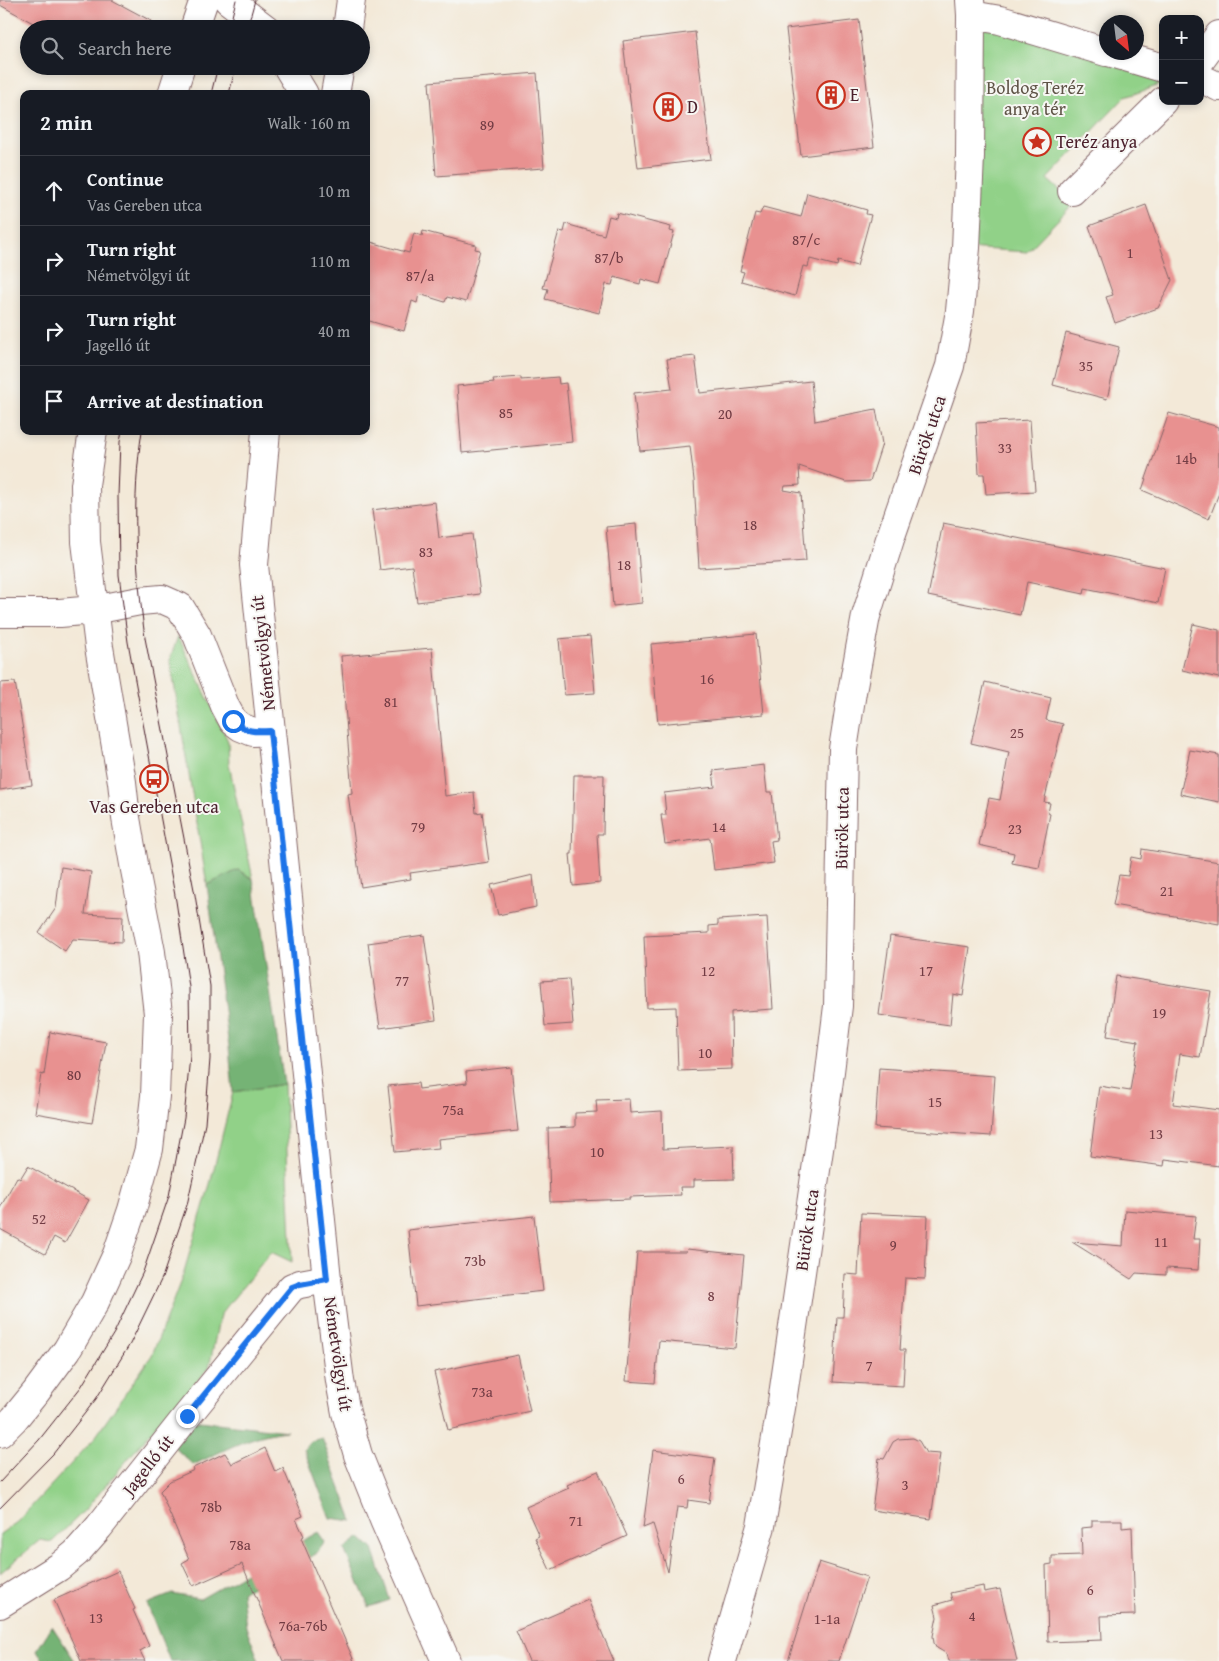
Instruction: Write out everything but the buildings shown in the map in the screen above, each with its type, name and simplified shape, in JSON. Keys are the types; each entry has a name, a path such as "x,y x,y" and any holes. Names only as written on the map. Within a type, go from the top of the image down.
{"street":[{"path":"197,20 204,0"},
{"path":"228,0 254,20"},
{"path":"348,20 350,0"},
{"path":"970,7 1000,20 1099,49"},
{"name":"Bürök utca","path":"722,1661 761,1526 828,1088 838,1006 843,749 852,692 866,616 890,539 950,366 960,311 966,248 970,156 970,7"},
{"path":"1201,60 1219,35"},
{"path":"1136,60 1159,67"},
{"path":"173,90 178,75"},
{"path":"292,75 302,90"},
{"path":"336,90 338,75"},
{"path":"1204,80 1219,87"},
{"path":"1072,191 1159,105"},
{"path":"0,1433 36,1392 67,1350 95,1302 117,1254 150,1149 155,1096 158,1014 151,952 107,696 86,542 85,485 92,435"},
{"name":"Németvölgyi út","path":"266,435 254,565 327,1279 340,1381 346,1413 358,1455 384,1520 446,1661"},
{"path":"0,613 60,613 94,610 140,601 162,599 180,607 197,635 225,706 233,721 242,728 253,732 270,731"},
{"name":"Jagelló út","path":"0,1604 76,1554 99,1528 292,1287 327,1279"}],"green space":[{"name":"Boldog Teréz anya tér","path":"971,15 1099,50 1099,60 1134,60 1159,67 1159,85 1125,97 1047,179 1074,203 1027,252 966,248"},
{"path":"178,636 228,741 229,764 253,879 238,870 207,885 170,659"},
{"path":"238,870 253,879 284,1084 233,1092 229,1047 207,885"},
{"path":"284,1084 292,1262 271,1252 220,1315 209,1368 155,1427 85,1510 52,1542 40,1540 0,1573 0,1534 17,1522 94,1439 152,1355 183,1275 210,1184 233,1092"},
{"path":"191,1420 287,1431 250,1439 193,1465 172,1445"},
{"path":"322,1438 353,1521 330,1518 304,1449 311,1441"},
{"path":"318,1532 325,1542 316,1554 242,1592 246,1627 259,1661 170,1661 147,1604 172,1594 200,1599"},
{"path":"360,1537 373,1549 390,1600 369,1607 344,1549"},
{"path":"52,1626 75,1661 43,1661 37,1650"}],"tram line":[{"path":"231,20 236,0"},
{"path":"249,20 255,0"},
{"path":"212,90 216,75"},
{"path":"230,90 234,75"},
{"path":"0,1482 39,1440 81,1387 114,1333 143,1272 169,1196 184,1118 190,1056 189,987 176,901 128,642 119,575 118,496 121,435"},
{"path":"0,1508 53,1454 96,1399 130,1344 162,1278 187,1205 205,1124 210,1059 210,986 195,895 145,638 136,534 137,483 142,435"}],"place":[{"name":"E","path":"831,95"},
{"name":"D","path":"668,107"},
{"name":"Teréz anya","path":"1037,142"},
{"name":"Vas Gereben utca","path":"154,779"}],"route":[{"path":"187,1416 292,1287 327,1279 270,731 253,732 242,728 233,721"}]}
